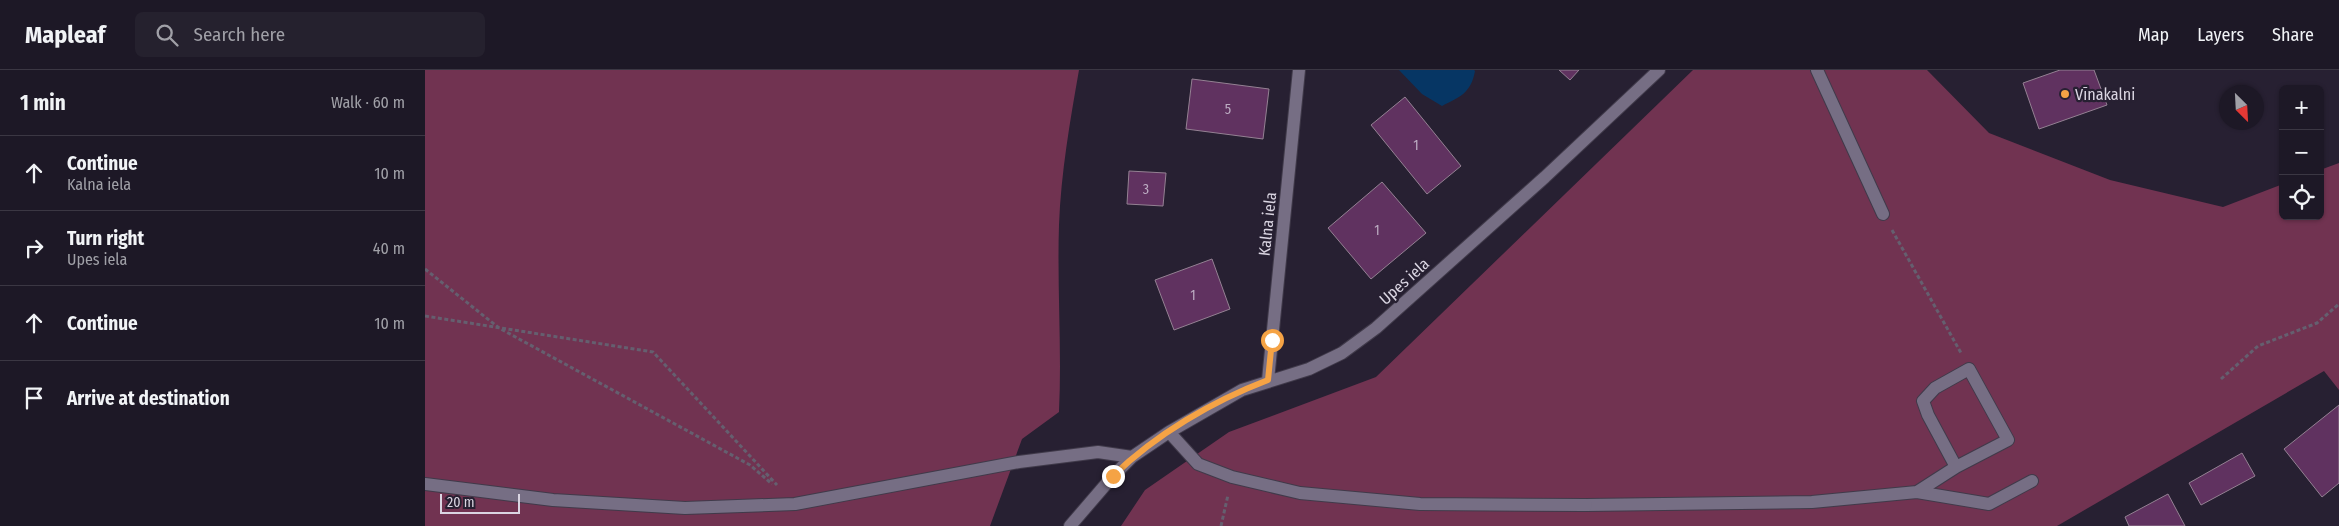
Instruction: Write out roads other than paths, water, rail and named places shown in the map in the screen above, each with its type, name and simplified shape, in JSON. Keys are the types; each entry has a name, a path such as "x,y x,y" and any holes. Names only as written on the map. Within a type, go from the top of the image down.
{"street":[{"name":"Kalna iela","path":"1268,380 1299,70"},
{"name":"Upes iela","path":"1071,526 1113,476 1132,457 1169,432 1215,404 1268,380 1309,369 1342,352 1376,328 1545,177 1659,70"},
{"path":"1817,70 1883,214"},
{"path":"1917,492 1956,467 2008,440 1969,369 1935,388 1923,401 1928,415 1956,467"},
{"path":"1169,432 1198,464 1232,477 1300,493 1420,504 1812,502 1917,492 1989,504 2032,481"},
{"path":"425,484 553,500 685,508 795,504 1019,462 1098,452 1132,457"}],"water":[{"path":"1399,70 1475,71 1468,89 1459,97 1442,106 1422,94"}],"place":[{"name":"Vīnakalni","path":"2065,94"}]}
